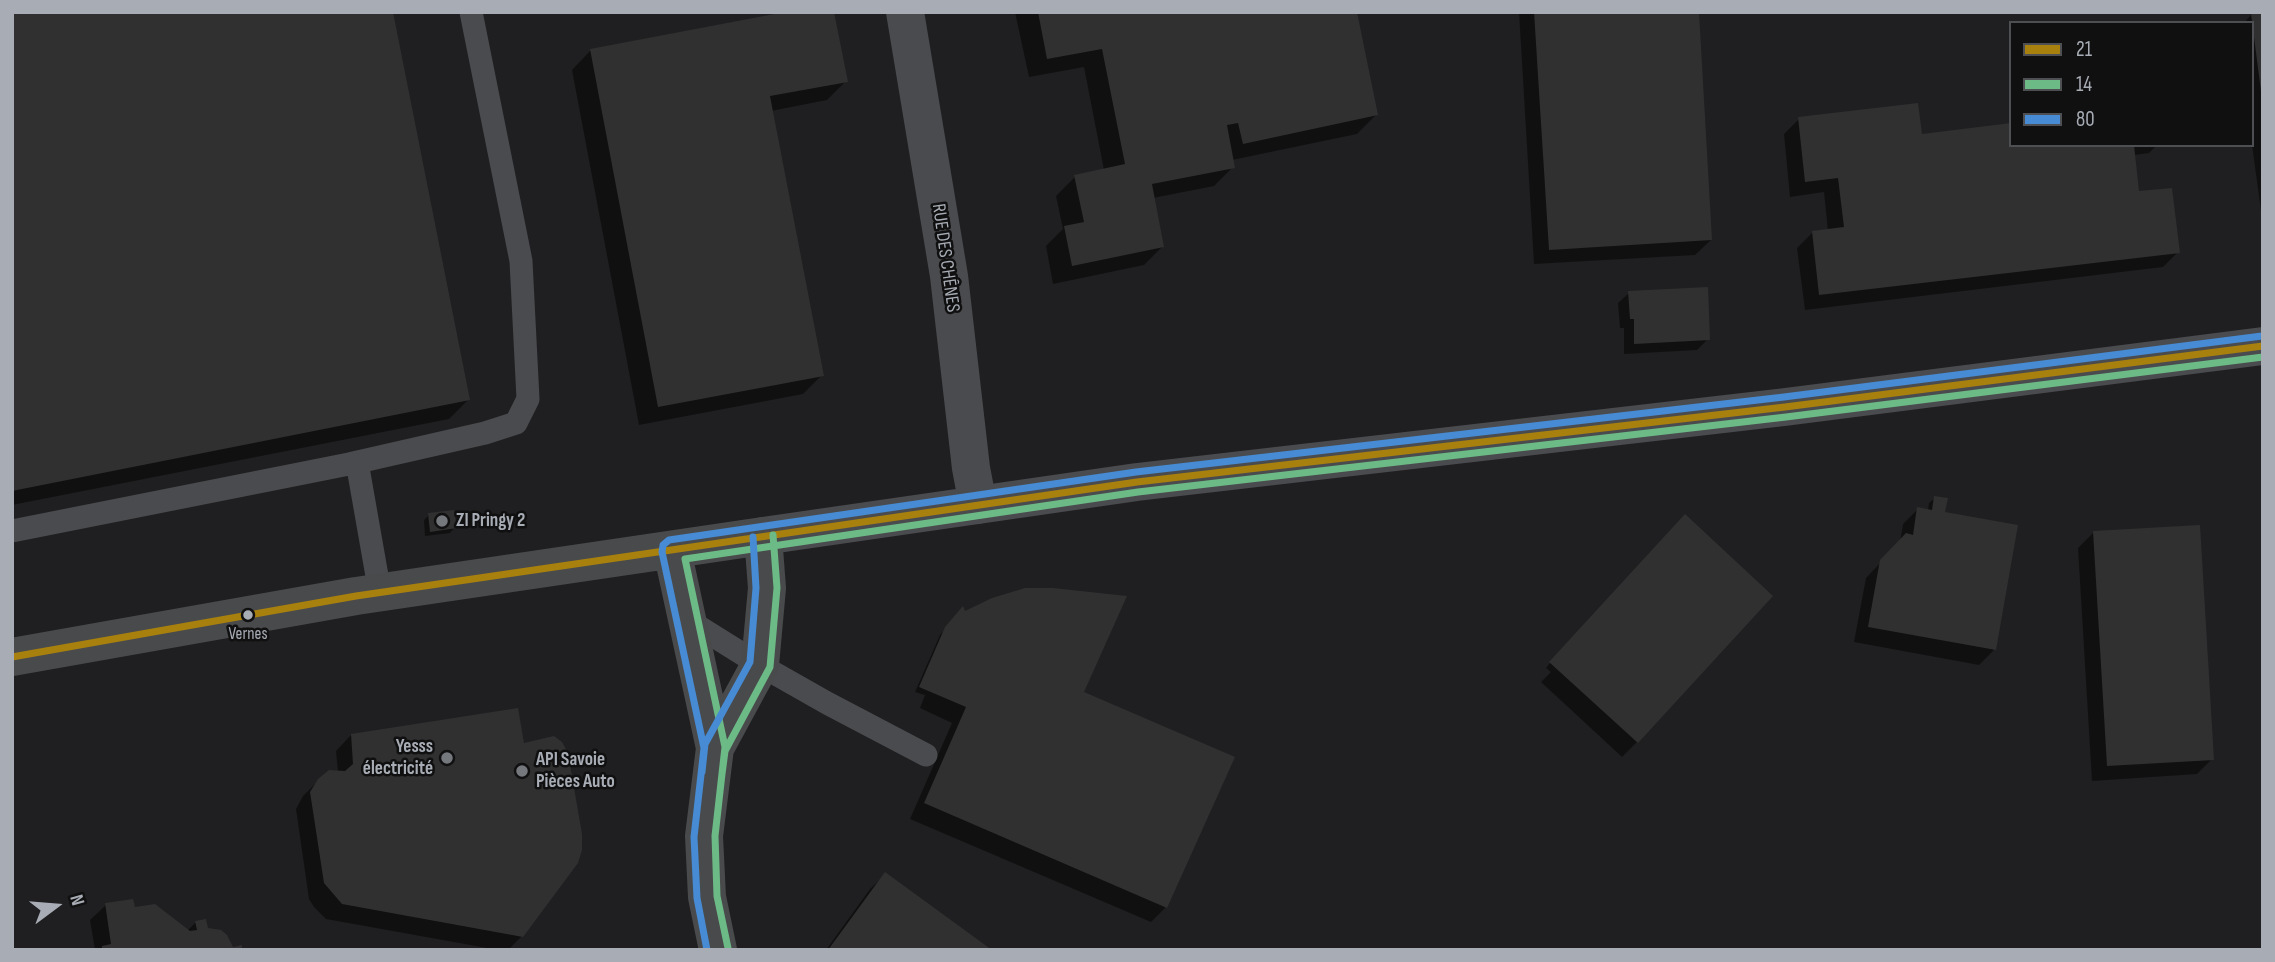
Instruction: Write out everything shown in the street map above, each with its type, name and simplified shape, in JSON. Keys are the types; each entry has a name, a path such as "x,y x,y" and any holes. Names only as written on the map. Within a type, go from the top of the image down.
{"street":[{"name":"RUE DES CHÊNES","path":"905,12 949,275 978,505"},
{"path":"12,657 380,593 1137,482 1785,407 2263,346"},
{"path":"715,748 760,665 767,588 763,536"},
{"path":"672,550 715,748 704,836 707,897 718,950"}],"lane":[{"path":"12,531 356,462 485,433 516,423 528,399 521,261 471,12"},
{"path":"356,462 380,593"},
{"path":"688,620 760,665 926,755"}],"shaded area":[{"path":"12,12 2263,12 2263,950 12,950"}],"building":[{"path":"12,12 393,12 470,400 12,491"},
{"path":"785,12 834,12 848,82 770,96 824,376 658,407 590,49"},
{"path":"1038,12 1357,12 1378,115 1243,144 1238,123 1227,125 1235,168 1152,184 1164,247 1072,266 1064,226 1084,222 1074,175 1125,164 1102,49 1047,59"},
{"path":"1534,12 1699,12 1712,240 1549,250"},
{"path":"2263,12 2261,91 2254,21 2251,14"},
{"path":"1918,103 1922,134 2009,123 2009,147 2134,147 2139,191 2172,188 2180,253 1819,295 1812,231 1844,227 1838,178 1805,182 1798,117"},
{"path":"1708,287 1710,340 1634,344 1634,319 1630,319 1628,291"},
{"path":"1934,496 1948,498 1945,512 2018,525 1996,650 1868,627 1880,560 1906,533 1913,535 1917,507 1932,510"},
{"name":"ZI Pringy 2","path":"454,510 457,528 430,532 428,513"},
{"path":"1685,514 1773,596 1638,743 1549,662"},
{"path":"2200,525 2214,760 2107,766 2093,531"},
{"path":"1025,588 1053,588 1127,596 1084,692 1235,757 1167,908 924,803 966,707 919,687 945,627 963,606 965,611 992,598"},
{"path":"518,708 524,743 554,736 562,742 568,753 582,834 582,850 578,863 523,937 342,904 324,883 310,792 318,779 329,770 345,771 353,764 351,734"},
{"path":"885,872 992,950 828,950"},
{"path":"133,899 135,907 155,904 190,931 197,930 195,921 206,919 208,928 221,930 233,947 242,945 242,950 102,950 102,946 111,944 105,903"}],"transit line":[{"name":"80","path":"707,950 697,898 694,837 704,748 662,552 663,545 669,540 1136,472 1784,397 2262,336"},
{"name":"21","path":"12,657 356,596 1137,482 1785,407 2263,346"},
{"name":"14","path":"728,948 717,896 715,836 725,747 685,559 1138,492 1786,417 2263,357"},
{"name":"14","path":"722,774 725,751 770,667 777,588 773,535"},
{"name":"80","path":"702,772 705,744 750,662 756,588 753,537"}],"place":[{"name":"ZI Pringy 2","path":"442,521"},
{"name":"Vernes","path":"248,615"},
{"name":"Yesss électricité","path":"447,758"},
{"name":"API Savoie Pièces Auto","path":"522,771"}]}
